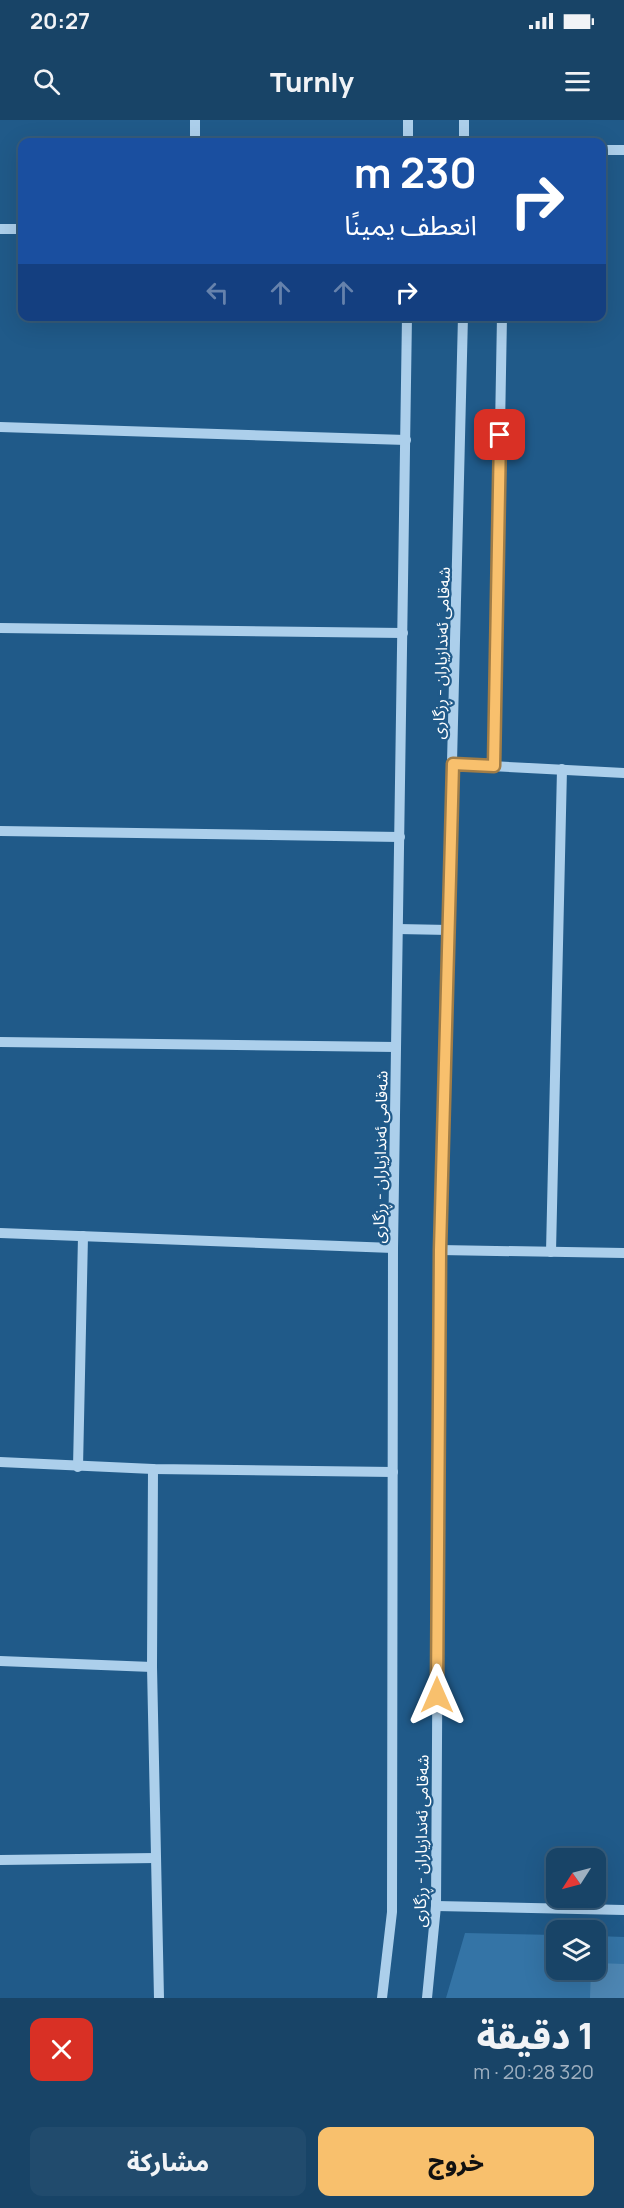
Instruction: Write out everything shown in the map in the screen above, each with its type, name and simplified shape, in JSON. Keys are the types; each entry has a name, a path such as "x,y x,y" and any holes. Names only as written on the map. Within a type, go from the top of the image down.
{"street":[{"path":"195,120 195,138"},
{"path":"408,120 408,138"},
{"path":"464,120 464,138"},
{"path":"606,150 624,150"},
{"path":"0,229 18,229"},
{"name":"شەقامی ئەندازیاران - ڕزگاری","path":"382,1998 392,1912 393,1248 406,321"},
{"name":"شەقامی ئەندازیاران - ڕزگاری","path":"427,1998 436,1906 440,1250 463,321"},
{"path":"494,766 502,321"},
{"path":"0,427 406,440"},
{"path":"0,628 403,633"},
{"path":"453,764 624,772"},
{"path":"550,1252 562,769"},
{"path":"0,831 399,837"},
{"path":"398,930 449,930"},
{"path":"0,1042 396,1047"},
{"path":"0,1233 393,1248"},
{"path":"78,1467 82,1236"},
{"path":"440,1250 624,1253"},
{"path":"0,1462 153,1469 393,1472"},
{"path":"153,1469 152,1667 159,1998"},
{"path":"0,1661 152,1667"},
{"path":"0,1860 156,1858"},
{"path":"436,1906 624,1910"}],"shaded area":[{"path":"465,1933 546,1935 546,1980 606,1980 606,1936 624,1937 624,1998 446,1998"}],"building":[{"path":"606,1963 624,1964 624,1998 590,1998 591,1980 606,1980"}],"route":[{"path":"437,1695 440,1250 453,764 494,766 500,435"}]}
